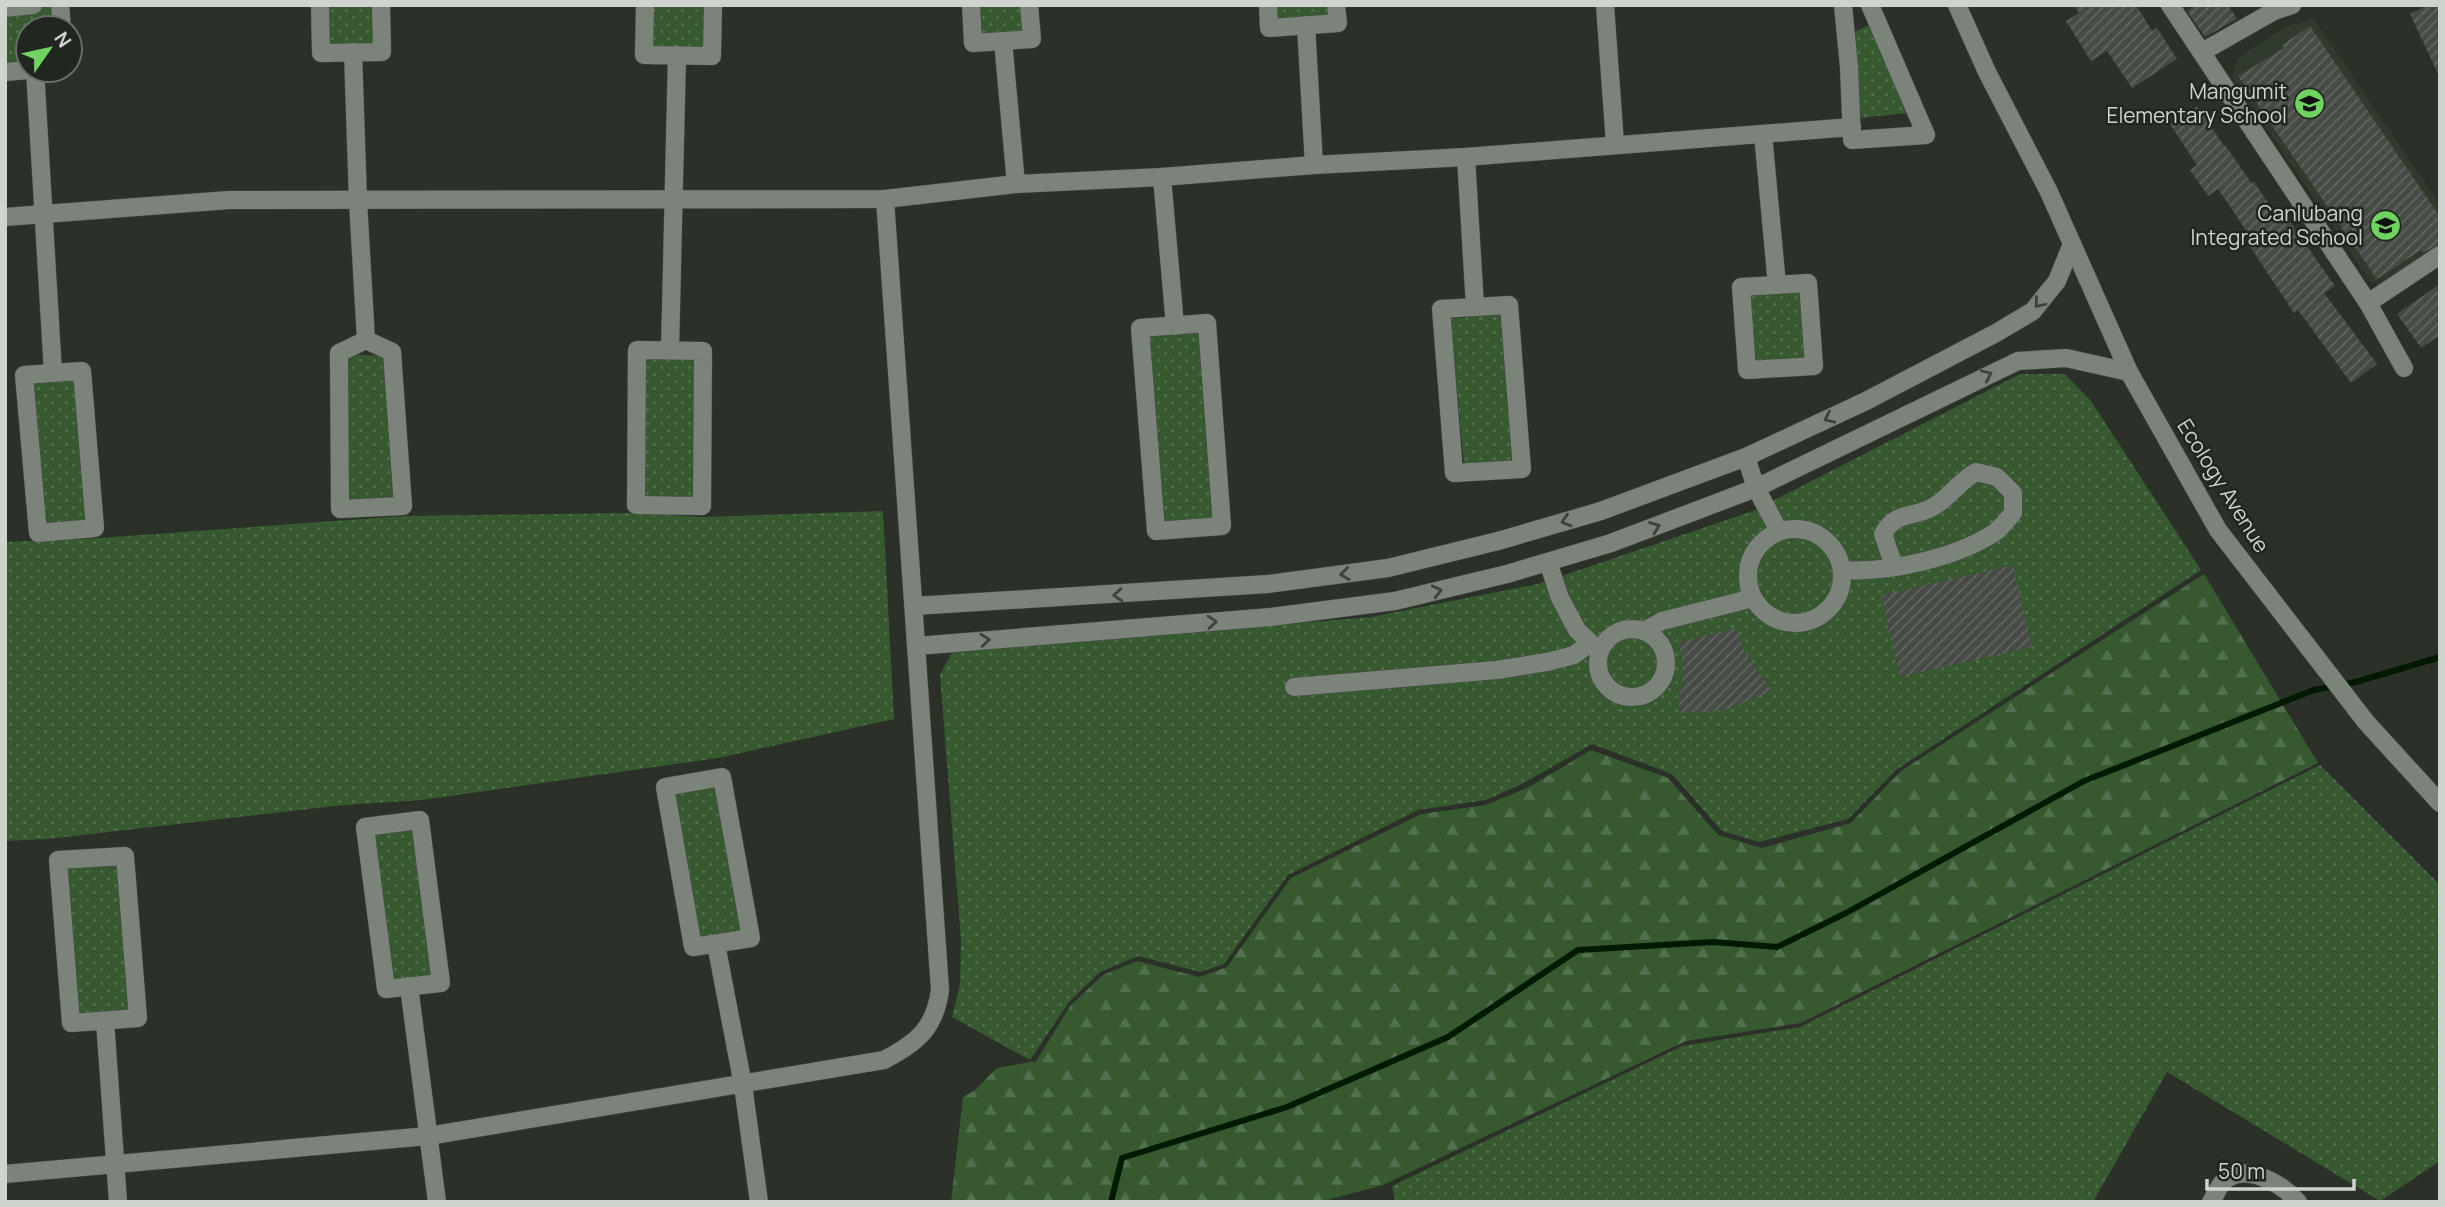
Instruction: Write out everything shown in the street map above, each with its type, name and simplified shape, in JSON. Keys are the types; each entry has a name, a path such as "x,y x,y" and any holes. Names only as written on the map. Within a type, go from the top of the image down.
{"street":[{"path":"5,8 33,5"},
{"path":"320,5 321,53 382,52 381,5"},
{"path":"645,5 644,55 712,56 713,5"},
{"path":"971,5 973,43 1032,39 1029,5"},
{"path":"1268,5 1269,28 1338,23 1336,5"},
{"path":"1605,5 1615,144"},
{"path":"1843,5 1852,140 1926,135 1870,5"},
{"name":"Ecology Avenue","path":"1957,5 1987,72 2049,192 2129,372 2218,530 2366,722 2440,803"},
{"path":"2170,5 2368,303 2404,368"},
{"path":"2202,52 2274,11 2292,5"},
{"path":"1306,25 1314,164"},
{"path":"1003,41 1016,184"},
{"path":"353,52 366,340"},
{"path":"670,350 677,55"},
{"path":"36,84 53,373"},
{"path":"5,217 229,200 885,199 1016,184 1161,177 1314,164 1466,157 1852,127"},
{"path":"1763,134 1777,285"},
{"path":"1466,157 1475,307"},
{"path":"1161,177 1175,326"},
{"path":"5,1174 428,1136 884,1060 910,1047 938,1010 940,990 885,199"},
{"path":"914,606 1268,584 1388,568 1498,541 1601,511 1746,457 1866,401 1996,334 2033,311 2057,281 2072,244"},
{"path":"2368,303 2440,255"},
{"path":"1808,283 1814,366 1747,370 1741,287 1777,285 1808,283"},
{"path":"1509,305 1522,469 1454,474 1441,309 1475,307 1509,305"},
{"path":"1207,323 1223,526 1156,531 1140,328 1175,326 1207,323"},
{"path":"366,340 392,352 403,506 340,509 339,353 366,340"},
{"path":"637,350 670,350 703,351 702,506 636,505 637,350"},
{"path":"917,646 1271,617 1395,601 1611,543 1756,488 2018,361 2066,358 2129,372"},
{"path":"1945,360 1964,386"},
{"path":"82,371 95,528 38,533 24,375 53,373 82,371"},
{"path":"1866,401 1879,428"},
{"path":"1746,457 1756,488 1779,531"},
{"path":"1843,570 1864,572 1930,560 1964,548 1996,531 2013,513 2013,493 1997,477 1976,472 1930,509 1902,516 1889,523 1883,534 1894,566"},
{"path":"1807,530 1820,536 1831,545 1843,570 1842,586 1837,600 1828,611 1816,619 1802,623 1787,623 1762,610 1749,585 1751,559 1767,538 1779,531 1807,530"},
{"path":"1294,687 1497,670 1547,662 1595,648 1610,636 1632,629 1644,631 1661,644 1667,664 1665,675 1652,692 1642,696 1621,695 1603,680 1595,648 1577,630 1548,562"},
{"path":"1644,631 1662,621 1754,598"},
{"path":"722,777 751,938 716,944 694,947 665,787 722,777"},
{"path":"420,820 441,983 409,986 386,989 365,827 420,820"},
{"path":"125,856 138,1018 105,1021 71,1023 58,860 125,856"},
{"path":"716,944 743,1085 759,1202"},
{"path":"409,986 438,1202"},
{"path":"105,1021 118,1202"},
{"path":"2211,1202 2222,1183 2231,1177 2258,1174 2298,1202"}],"shaded area":[{"path":"2314,19 2440,205 2440,246 2387,281 2371,282 2232,77 2238,58 2285,27"}],"green space":[{"path":"325,5 376,5 378,46 326,48"},
{"path":"648,5 709,5 708,52 647,52"},
{"path":"976,5 1027,5 1029,35 979,39"},
{"path":"1276,5 1327,5 1328,17 1277,21"},
{"path":"55,6 56,14 14,14 14,67 5,68 5,11"},
{"path":"1869,25 1907,113 1861,118 1853,33"},
{"path":"1802,290 1808,358 1756,363 1750,294"},
{"path":"1500,314 1514,461 1464,465 1450,319"},
{"path":"1200,330 1215,519 1161,525 1145,334"},
{"path":"343,354 388,356 398,500 344,505"},
{"path":"642,355 699,356 698,502 641,500"},
{"path":"2020,374 2065,374 2091,401 2201,570 1896,770 1848,819 1759,842 1722,831 1672,774 1592,744 1524,783 1486,800 1418,810 1288,875 1224,964 1200,972 1138,956 1100,972 1069,1002 1030,1060 952,1017 960,984 961,940 940,675 952,652 1371,617 1538,584 1753,511"},
{"path":"78,375 92,524 42,530 29,378"},
{"path":"883,511 894,719 718,758 422,800 344,805 48,839 5,841 5,542 99,538 404,516 631,513 704,517"},
{"path":"2204,574 2318,763 1801,1023 1686,1041 1383,1185 1320,1202 951,1202 963,1097 974,1091 997,1068 1036,1061 1071,1005 1103,975 1137,961 1199,977 1227,967 1291,878 1421,814 1486,805 1529,787 1591,750 1668,778 1718,835 1762,848 1851,823 1901,771"},
{"path":"2320,765 2440,885 2440,1161 2380,1201 2167,1072 2093,1202 1395,1202 1392,1186 1682,1046 1800,1027"},
{"path":"719,782 746,934 696,943 669,789"},
{"path":"417,825 436,979 389,985 370,831"},
{"path":"117,864 131,1011 76,1018 64,866"}],"building":[{"path":"2074,5 2136,5 2152,31 2157,28 2177,59 2132,88 2107,51 2091,61 2066,21 2079,13"},
{"path":"2196,5 2228,5 2237,19 2205,37 2187,11"},
{"path":"2428,5 2440,5 2440,78 2410,14"},
{"path":"2310,26 2440,217 2440,244 2423,253 2421,250 2377,279 2238,76 2284,48 2282,45"},
{"path":"2197,106 2252,184 2254,182 2282,223 2288,219 2335,286 2324,293 2377,364 2351,383 2298,310 2294,313 2249,245 2254,242 2218,189 2208,196 2190,170 2197,165 2170,124"},
{"path":"2440,284 2440,335 2421,348 2397,314"},
{"path":"2013,565 2032,647 1900,677 1881,595"},
{"path":"1737,628 1744,651 1772,691 1722,711 1679,713 1683,663 1679,642"}],"waterway":[{"path":"1111,1202 1122,1158 1287,1107 1448,1037 1578,950 1713,942 1777,947 1846,913 2084,781 2314,690 2356,682 2440,657"}],"place":[{"name":"Mangumit Elementary School","path":"2310,104"},
{"name":"Canlubang Integrated School","path":"2386,226"}]}
